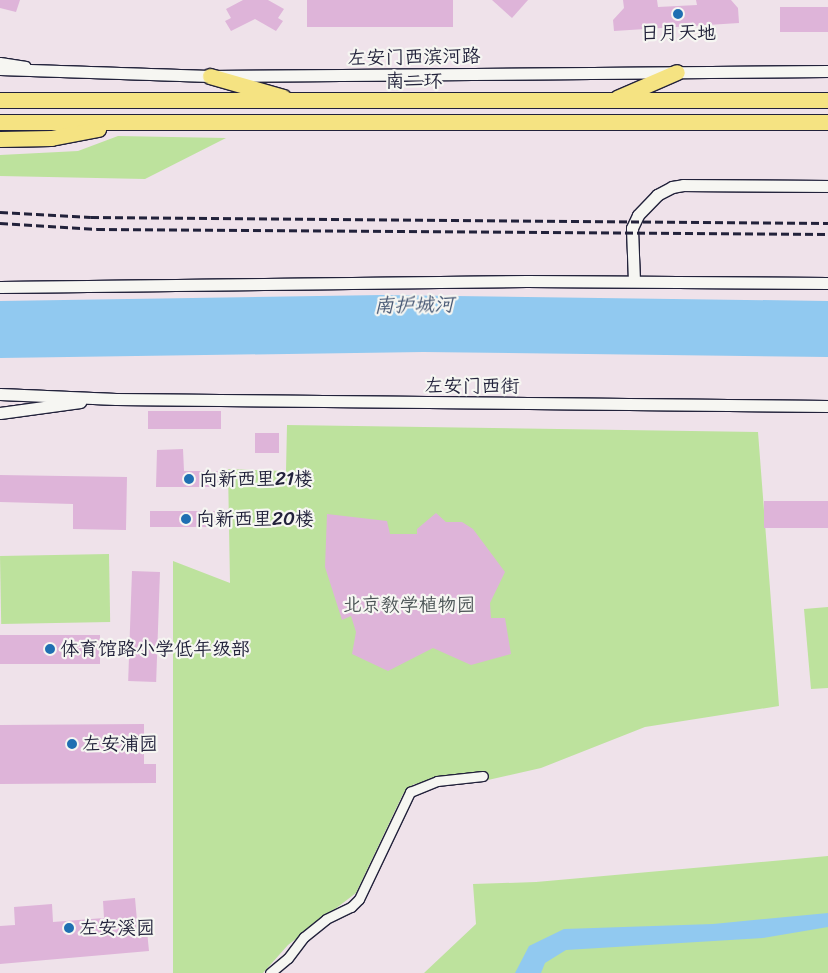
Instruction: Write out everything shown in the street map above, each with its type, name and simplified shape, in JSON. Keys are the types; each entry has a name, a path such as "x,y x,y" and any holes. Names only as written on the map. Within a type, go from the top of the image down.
{"highway":[{"path":"612,100 677,72"},
{"path":"210,76 302,102"},
{"name":"南二环","path":"0,100 302,102 828,100"},
{"path":"0,122 828,122"},
{"path":"0,139 51,138 132,123"}],"street":[{"path":"0,62 86,74"},
{"name":"左安门西滨河路","path":"0,69 86,74 210,76 828,71"},
{"path":"634,281 632,228 638,215 657,195 672,187 683,184 828,186"},
{"path":"0,287 634,281 828,283"},
{"name":"左安门西街","path":"0,394 116,399 828,406"},
{"name":"左安门西街","path":"0,413 116,399"},
{"path":"270,973 288,958 304,937 359,899 410,792 422,784 483,776"}],"green space":[{"path":"118,136 226,138 145,179 0,176 0,155 78,151"},
{"name":"北京教学植物园","path":"287,425 758,432 779,706 645,727 541,768 488,780 414,784 403,794 356,893 288,945 263,973 173,973 173,561 230,583 228,469 286,471"},
{"path":"109,554 110,622 1,624 0,556"},
{"path":"828,607 828,688 811,689 804,609"},
{"path":"828,856 828,973 424,973 476,924 473,884 536,882"}],"water":[{"name":"南护城河","path":"382,295 828,301 828,357 423,352 0,358 0,301"},
{"path":"828,913 828,927 763,938 566,950 545,963 541,973 515,973 529,946 564,929 713,924"}],"building":[{"path":"0,0 20,0 16,12 0,8"},
{"path":"243,0 268,0 284,9 278,18 283,21 276,31 255,19 231,31 225,21 231,18 226,9"},
{"path":"307,0 453,0 453,27 307,27"},
{"path":"492,0 528,0 512,18"},
{"name":"日月天地","path":"623,0 657,0 658,7 697,5 696,0 731,0 738,8 739,23 614,31 613,20 624,8"},
{"path":"780,7 828,7 828,32 780,32"},
{"path":"148,411 221,411 221,429 148,429"},
{"path":"255,433 279,433 279,453 255,453"},
{"name":"向新西里21楼","path":"183,449 184,471 222,471 222,487 156,487 157,450"},
{"path":"0,475 127,477 126,530 73,529 73,504 0,502"},
{"path":"764,501 828,501 828,528 764,528"},
{"name":"向新西里20楼","path":"150,511 221,511 221,527 150,527"},
{"path":"436,513 446,522 462,522 473,529 505,572 490,603 491,618 505,618 511,654 471,665 433,648 388,671 352,654 356,632 351,616 342,620 325,567 327,514 387,521 390,534 417,534 417,529"},
{"name":"左安浦园","path":"132,571 160,572 156,682 128,681"},
{"name":"体育馆路小学低年级部","path":"0,635 100,635 100,664 0,664"},
{"name":"左安浦园","path":"144,724 144,764 156,764 156,783 0,784 0,725"},
{"name":"左安溪园","path":"135,898 138,932 147,931 149,951 0,964 0,926 15,925 14,907 52,904 53,922 104,918 103,901"}],"railway":[{"path":"0,212 91,217 828,223"},
{"path":"0,223 97,229 828,234"}],"place":[{"name":"日月天地","path":"678,14"},
{"name":"向新西里21楼","path":"189,479"},
{"name":"向新西里20楼","path":"186,519"},
{"name":"体育馆路小学低年级部","path":"50,649"},
{"name":"左安浦园","path":"72,744"},
{"name":"左安溪园","path":"69,928"}]}
